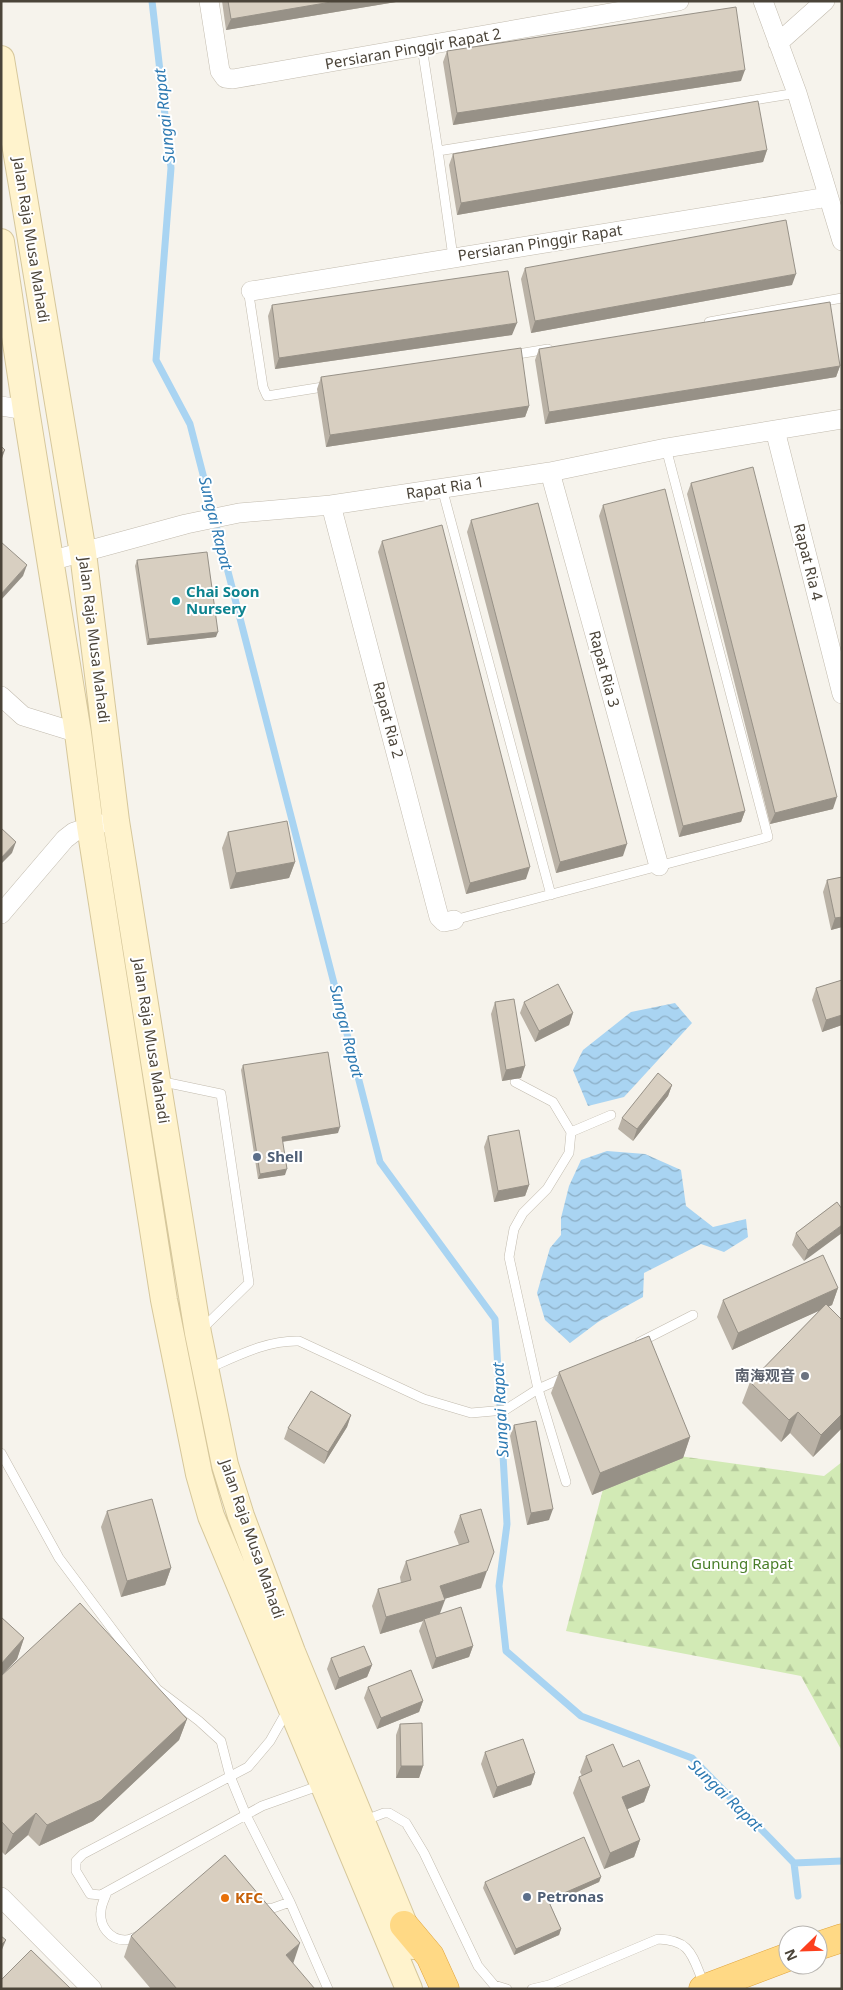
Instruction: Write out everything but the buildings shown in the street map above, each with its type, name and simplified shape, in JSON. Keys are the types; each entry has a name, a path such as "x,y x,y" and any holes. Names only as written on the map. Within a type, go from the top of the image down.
{"highway":[{"path":"404,1925 430,1956 445,1989"},
{"path":"828,1943 842,1938"},
{"path":"704,1988 778,1961"}],"main road":[{"name":"Jalan Raja Musa Mahadi","path":"1,59 83,553 116,821 143,1081"},
{"name":"Jalan Raja Musa Mahadi","path":"1,242 13,408 50,561 78,734 90,826 143,1081 184,1337 199,1474 211,1516 323,1784 352,1826 404,1925 430,1989"},
{"name":"Jalan Raja Musa Mahadi","path":"184,1337 205,1370 225,1466 241,1516 292,1652 409,1989"}],"street":[{"name":"Persiaran Pinggir Rapat 2","path":"209,1 220,71 225,78 233,79 679,1"},
{"path":"763,1 797,93 842,241"},
{"path":"778,43 825,1"},
{"name":"Persiaran Pinggir Rapat","path":"251,290 828,197"},
{"name":"Rapat Ria 1","path":"50,561 186,524 239,513 331,505 550,472 666,448 842,419"},
{"name":"Rapat Ria 4","path":"775,430 842,694"},
{"name":"Rapat Ria 3","path":"550,472 658,866"},
{"name":"Rapat Ria 2","path":"331,505 439,917 444,922 454,920"},
{"path":"1,696 22,716 78,734"},
{"path":"1,914 65,839 74,832 90,826 116,821"},
{"path":"1,1897 92,1989"}],"lane":[{"path":"422,47 453,257"},
{"path":"438,151 797,93"},
{"path":"251,290 248,295 263,387 267,396 336,384"},
{"path":"697,324 842,298"},
{"path":"502,356 560,347"},
{"path":"454,920 768,836 666,448"},
{"path":"442,488 552,895"},
{"path":"143,1081 221,1094 249,1282 184,1337"},
{"path":"515,1082 553,1102 571,1132 569,1153 548,1189 523,1213 514,1229 509,1257 538,1389 566,1482"},
{"path":"571,1132 611,1115"},
{"path":"633,1346 693,1315"},
{"path":"205,1370 270,1344 284,1340 299,1341 424,1399 471,1413 505,1410 538,1389 573,1374"},
{"path":"1,1453 59,1558 157,1689 199,1721 221,1741 230,1776 246,1815 290,1902 328,1989"},
{"path":"290,1707 270,1742 248,1766 83,1854 76,1861 76,1871 90,1894 100,1895 262,1806 323,1784"},
{"path":"352,1826 384,1813 389,1813 406,1823 424,1852 478,1966 494,1985 507,1989"},
{"path":"108,1892 101,1910 102,1924 107,1932 116,1939 127,1940 140,1935 148,1929"},
{"path":"252,1908 263,1910 290,1902"},
{"path":"532,1989 549,1985 658,1939 673,1939 686,1946 704,1988"}],"green space":[{"name":"Gunung Rapat","path":"614,1447 824,1476 842,1462 842,1751 801,1676 566,1631"}],"water":[{"path":"675,1003 692,1023 624,1097 588,1106 573,1070 583,1050 631,1012"},
{"path":"607,1151 645,1154 681,1170 686,1206 713,1227 746,1219 748,1237 724,1252 701,1244 644,1273 643,1297 598,1322 570,1343 545,1320 537,1293 550,1248 561,1235 561,1218 569,1186 581,1160"}],"waterway":[{"name":"Sungai Rapat","path":"152,1 171,168 156,360 190,424 380,1162 495,1319 507,1524 499,1586 506,1651 581,1716 692,1758 794,1863 798,1896"},
{"path":"794,1863 842,1861"}],"place":[{"name":"Chai Soon Nursery","path":"176,601"},
{"name":"Shell","path":"257,1157"},
{"name":"南海观音","path":"805,1376"},
{"name":"Petronas","path":"527,1897"},
{"name":"KFC","path":"225,1898"}]}
